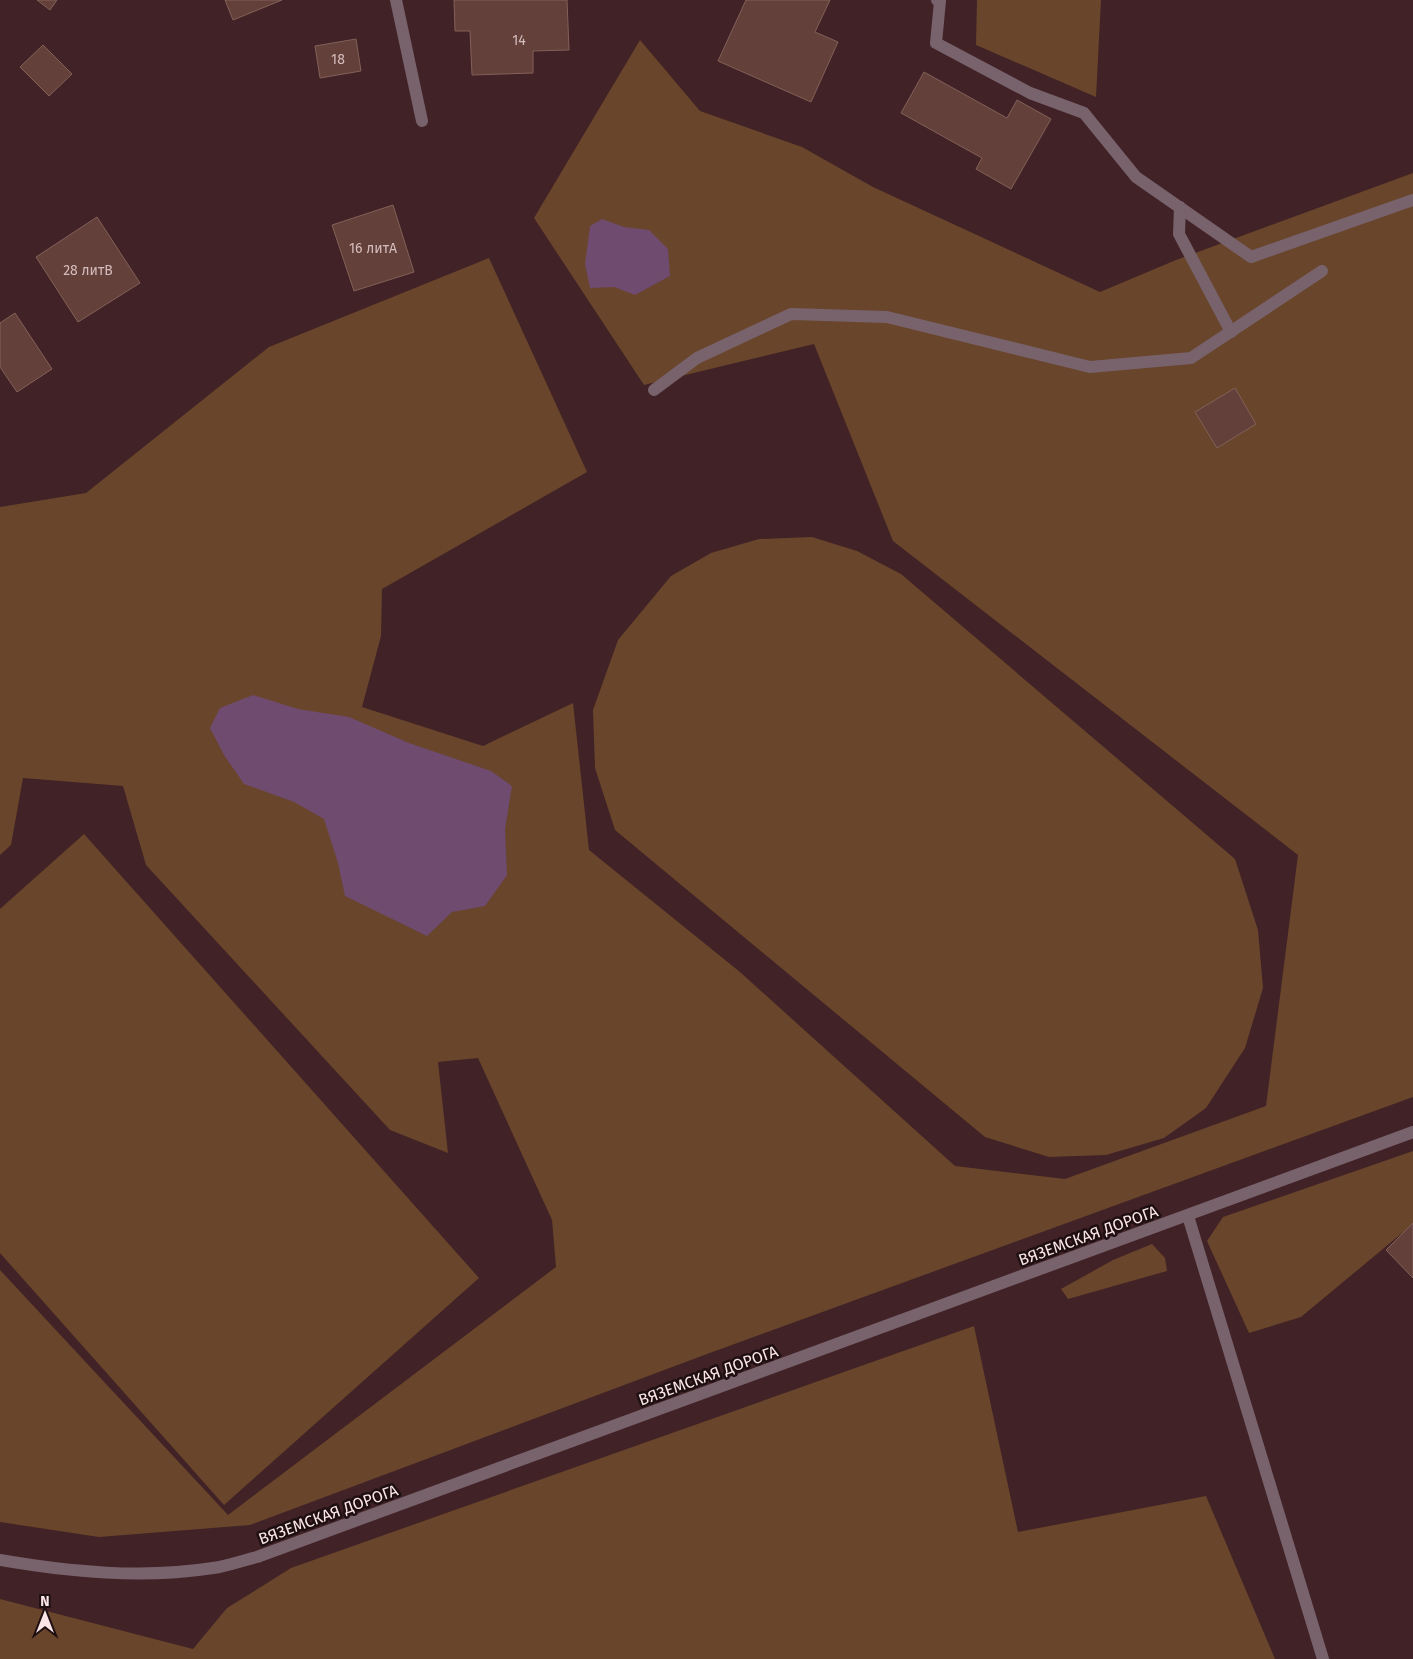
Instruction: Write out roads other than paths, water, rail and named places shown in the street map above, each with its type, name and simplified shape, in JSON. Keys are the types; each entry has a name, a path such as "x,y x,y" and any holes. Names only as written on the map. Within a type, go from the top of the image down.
{"street":[{"path":"396,0 422,121"},
{"path":"937,0 940,1 936,43 1030,94 1084,113 1136,177 1252,257 1413,200"},
{"path":"1180,207 1179,234 1231,332"},
{"path":"654,390 697,358 791,314 887,317 1090,367 1191,358 1322,271"},
{"name":"ВЯЗЕМСКАЯ ДОРОГА","path":"0,1560 61,1570 125,1574 177,1572 214,1568 257,1557 1413,1132"},
{"path":"1188,1216 1323,1659"}]}
